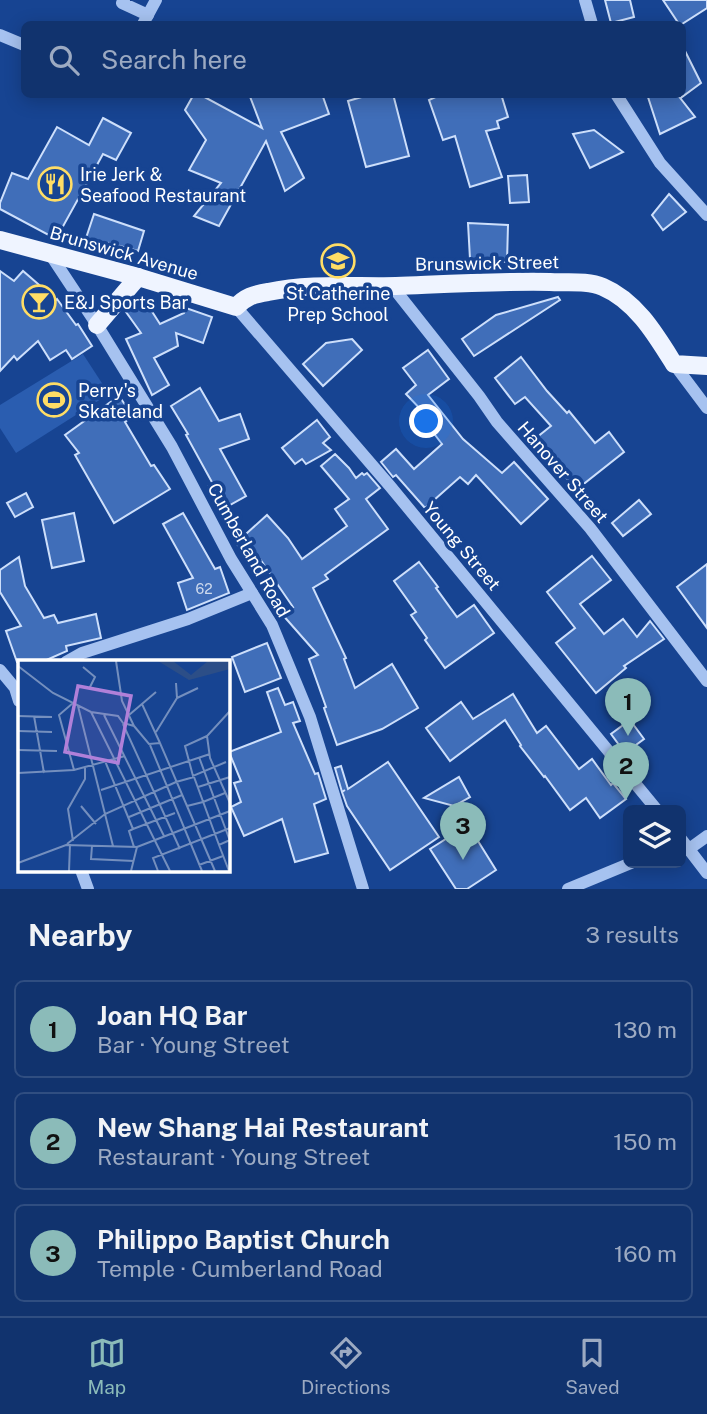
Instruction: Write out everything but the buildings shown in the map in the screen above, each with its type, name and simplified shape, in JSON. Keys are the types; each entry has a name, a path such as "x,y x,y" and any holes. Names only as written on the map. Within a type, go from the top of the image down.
{"main road":[{"name":"Brunswick Avenue","path":"0,240 236,307"},
{"path":"97,325 138,277"},
{"name":"Brunswick Street","path":"236,307 244,298 271,291 337,285 587,283 615,292 633,307 657,336 674,364"},
{"path":"674,364 707,366"}],"street":[{"path":"124,0 122,4 146,20 156,0"},
{"path":"585,0 591,21"},
{"path":"0,35 21,45"},
{"path":"619,98 660,163 707,215"},
{"name":"Cumberland Road","path":"50,254 172,447 231,559 272,625 310,717 363,889"},
{"name":"Hanover Street","path":"392,286 480,396 496,422 590,528 707,681"},
{"name":"Young Street","path":"236,307 390,486 653,805"},
{"path":"674,364 707,408"},
{"path":"70,660 82,653 188,619 252,593"},
{"path":"0,670 18,692"},
{"path":"686,845 707,836"},
{"path":"686,849 707,873"},
{"path":"568,889 623,866"},
{"path":"82,872 88,889"}],"shaded area":[{"name":"Perry's Skateland","path":"83,354 109,394 16,453 0,428 0,405"}],"place":[{"name":"Irie Jerk & Seafood Restaurant","path":"55,184"},
{"name":"St Catherine Prep School","path":"338,261"},
{"name":"E&J Sports Bar","path":"39,302"},
{"name":"Perry's Skateland","path":"54,400"},
{"name":"Joan HQ Bar","path":"628,736"},
{"name":"New Shang Hai Restaurant","path":"626,800"},
{"name":"Philippo Baptist Church","path":"463,860"}]}
